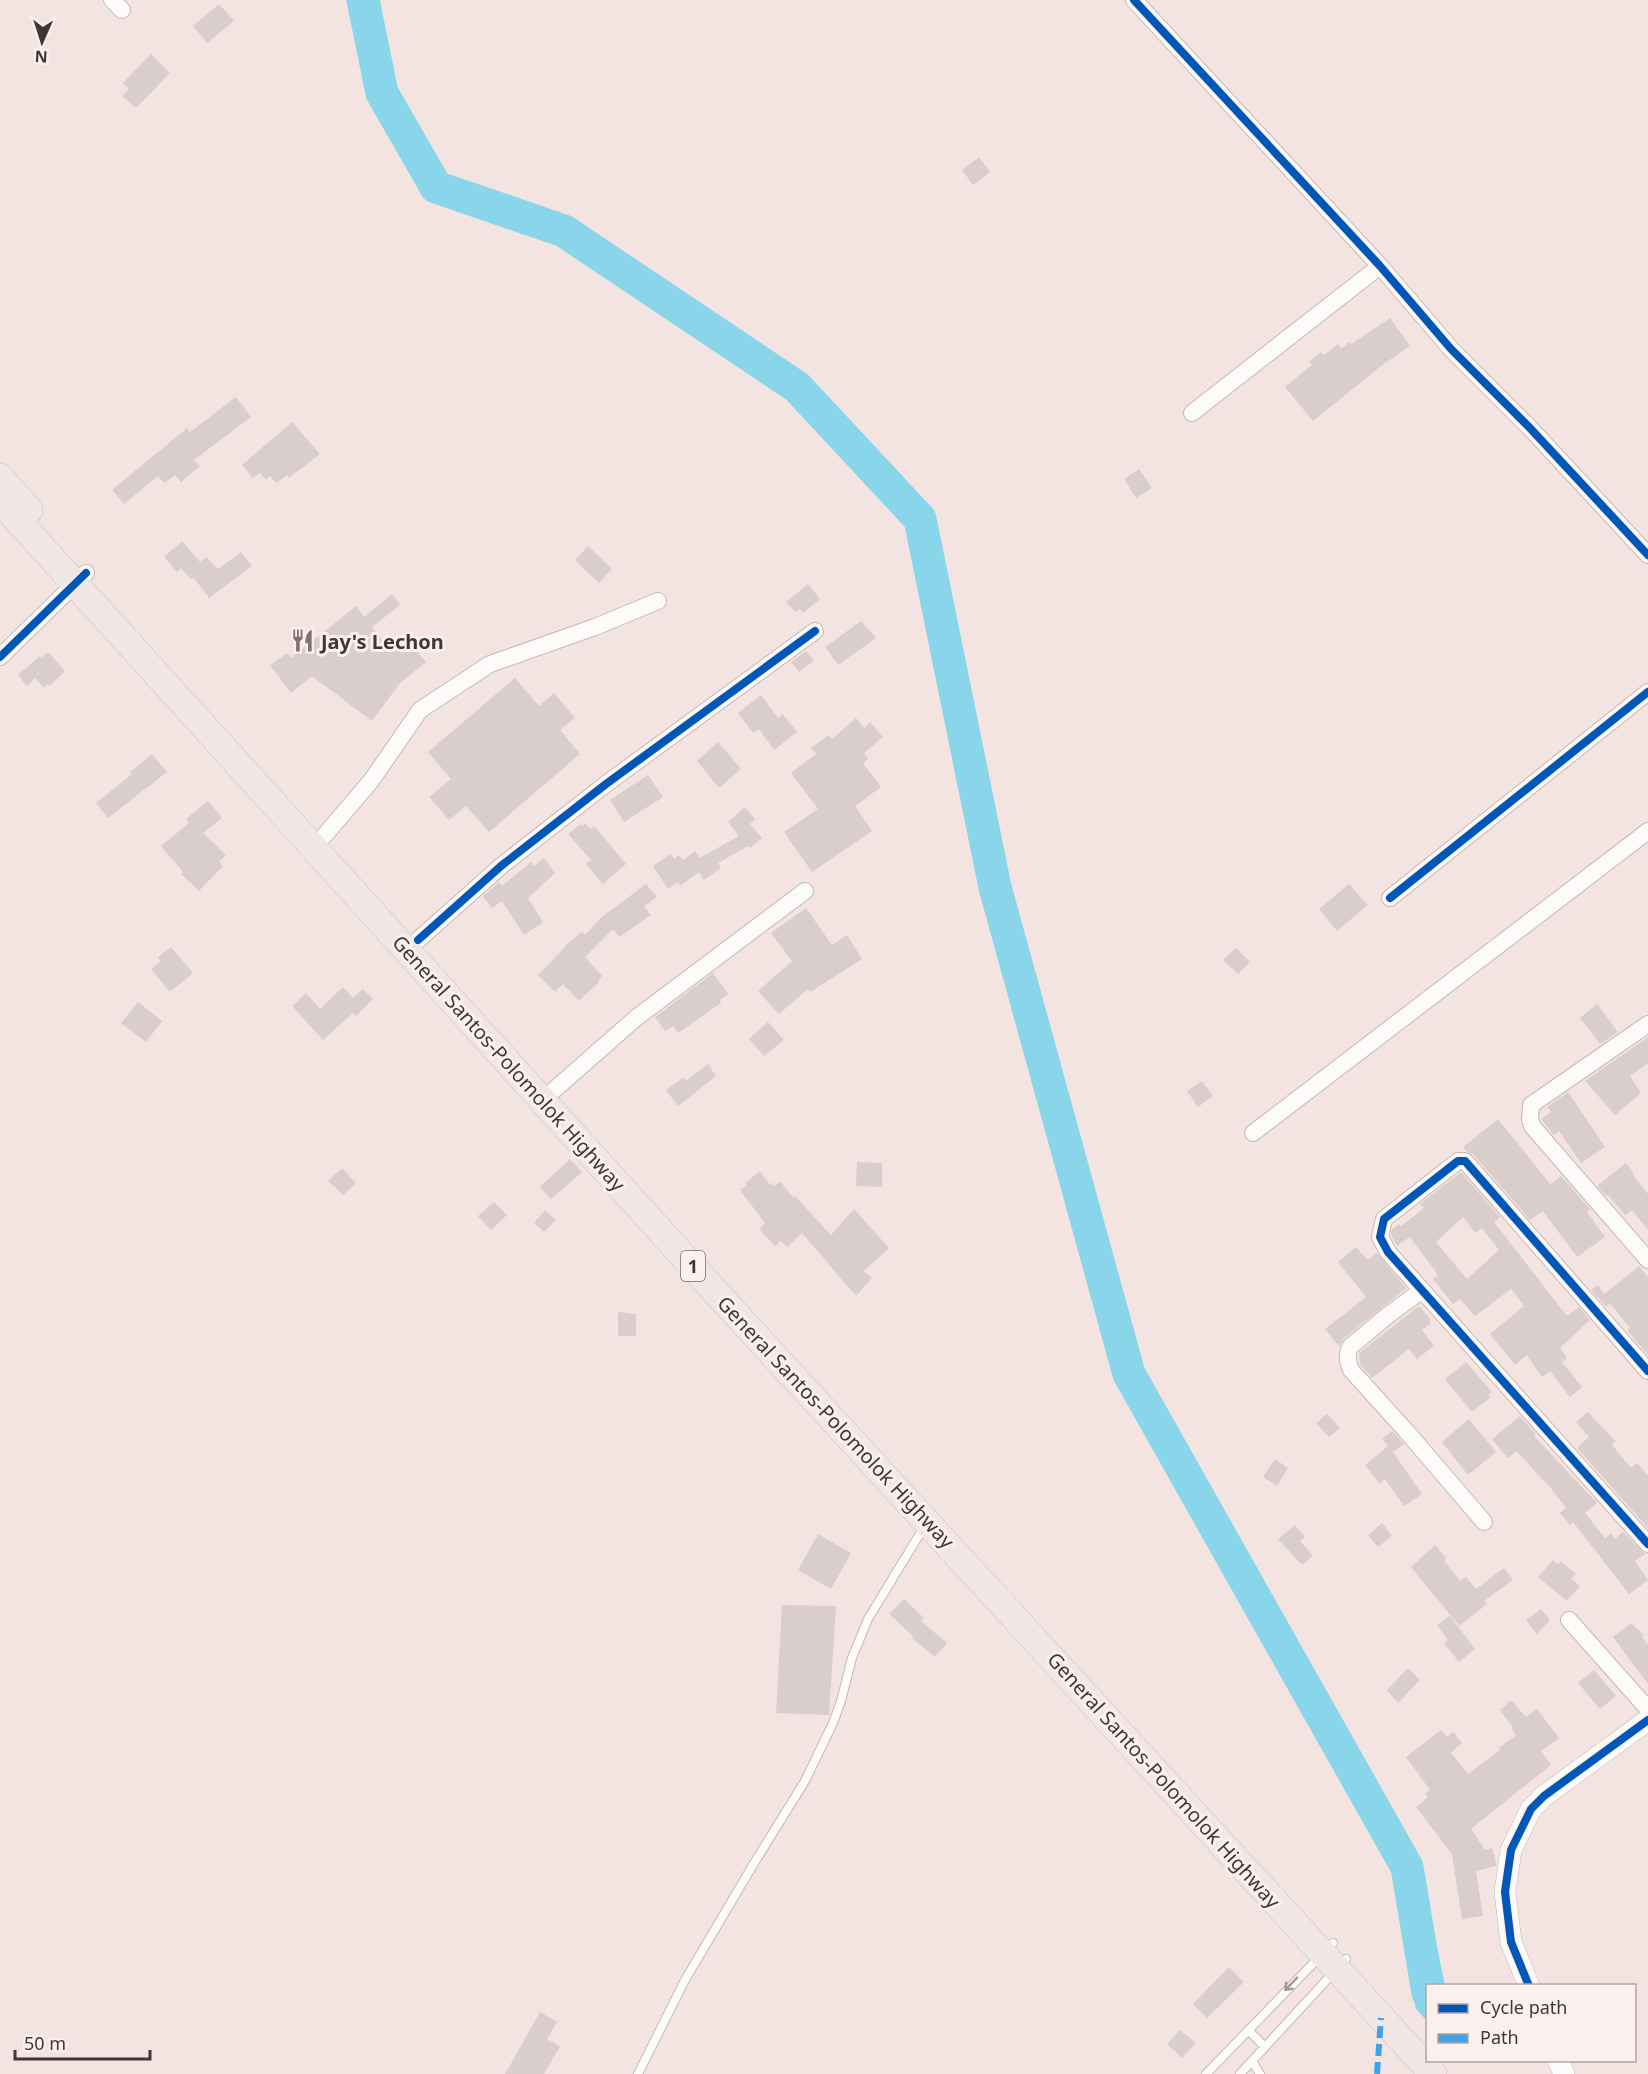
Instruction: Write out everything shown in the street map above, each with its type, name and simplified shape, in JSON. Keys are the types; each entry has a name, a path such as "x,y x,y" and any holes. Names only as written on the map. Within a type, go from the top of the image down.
{"highway":[{"name":"1","path":"0,477 81,579 324,836 735,1290 1047,1626 1334,1956 1389,2014 1433,2074"},
{"name":"General Santos-Polomolok Highway","path":"0,501 81,579 712,1288 927,1522 1334,1956"},
{"name":"1","path":"1389,2014 1426,2043"},
{"path":"1443,2062 1454,2074"}],"street":[{"path":"1134,0 1380,266 1451,350 1529,427 1648,555"},
{"path":"1192,413 1380,266"},
{"path":"0,657 81,579"},
{"path":"324,836 370,781 420,710 490,664 595,627 658,601"},
{"path":"418,940 501,866 579,804 815,631"},
{"path":"1390,898 1648,692"},
{"path":"1253,1133 1648,831"},
{"path":"554,1090 636,1018 805,891"},
{"path":"1648,1024 1532,1105 1530,1119 1532,1126 1648,1260"},
{"path":"1648,1371 1465,1161 1458,1161 1382,1223 1380,1237 1388,1252 1648,1544"},
{"path":"1422,1290 1350,1347 1348,1362 1351,1370 1484,1522"},
{"path":"1569,1620 1648,1709"},
{"path":"1527,1984 1511,1942 1505,1892 1511,1850 1531,1809 1544,1796 1648,1720"}],"lane":[{"path":"638,2074 686,1980 826,1742 852,1658 868,1619 927,1522"},
{"path":"1206,2074 1248,2030 1334,1956"},
{"path":"1240,2074 1265,2047 1334,1956"},
{"path":"1248,2030 1265,2047"},
{"path":"1252,2061 1260,2074"}],"water":[{"path":"1407,1867 1423,1881 1445,1984 1426,1984 1428,2062 1425,2074 1403,1919 1393,1881"}],"pier":[{"path":"1410,2002 1426,2020 1426,2062 1461,2062 1461,2074 1422,2074"}],"building":[{"path":"219,4 234,21 207,43 193,26"},
{"path":"151,54 170,73 136,108 122,96 129,89 123,83"},
{"path":"979,157 990,172 973,185 962,170"},
{"path":"1390,318 1410,346 1381,366 1313,421 1285,387 1312,365 1309,361 1321,352 1324,355 1338,344 1341,349"},
{"path":"236,397 251,417 194,460 200,466 181,482 175,475 164,483 158,476 124,504 112,490 187,428 190,432"},
{"path":"292,422 320,454 289,478 287,475 276,483 270,476 266,480 260,473 253,478 242,465"},
{"path":"1139,469 1152,488 1136,498 1124,479"},
{"path":"182,541 200,562 206,557 218,569 241,552 252,566 209,598 194,578 192,580 181,568 177,572 164,557"},
{"path":"588,546 612,569 599,583 575,560"},
{"path":"808,584 820,599 803,613 800,609 795,612 786,602"},
{"path":"392,594 400,605 372,627 390,650 405,637 426,662 400,683 372,721 312,676 291,693 270,665 287,653 291,658 356,606 364,617"},
{"path":"861,621 876,638 838,665 825,647"},
{"path":"806,651 814,661 799,672 791,662"},
{"path":"48,652 65,671 50,686 48,684 44,688 35,678 27,686 18,675"},
{"path":"515,678 539,706 554,693 575,718 560,730 580,754 489,832 466,806 449,820 429,797 451,779 428,752"},
{"path":"761,695 778,718 783,714 797,732 774,750 759,729 753,733 738,713"},
{"path":"856,718 864,728 870,722 883,737 864,753 868,759 863,763 881,787 855,806 872,831 812,872 784,832 818,809 791,773 816,754 811,748 829,735 832,739"},
{"path":"718,742 741,769 719,788 697,761"},
{"path":"152,754 167,772 108,818 96,803 132,774 130,772"},
{"path":"648,775 663,797 624,822 610,800"},
{"path":"208,801 222,818 203,833 226,855 219,862 223,866 199,891 181,874 183,872 161,846 189,823 186,819"},
{"path":"745,807 755,819 750,824 762,838 750,848 748,846 718,863 721,868 704,880 699,872 680,886 678,882 668,889 653,866 671,854 674,859 679,855 683,860 695,851 700,858 739,836 728,822"},
{"path":"585,823 590,829 594,826 626,864 603,884 586,864 591,860 568,834 580,824 582,826"},
{"path":"544,858 555,873 528,898 543,922 524,935 502,901 492,908 483,896 499,882 502,886 531,862 534,866"},
{"path":"646,884 657,897 644,906 651,915 619,937 613,929 585,957 602,976 599,982 579,1001 563,984 555,992 538,975 565,945 582,932 585,935 603,916"},
{"path":"1349,884 1368,905 1337,931 1319,909"},
{"path":"806,908 832,945 847,935 862,959 810,992 808,989 779,1014 758,991 792,961 771,933"},
{"path":"171,947 193,973 170,992 151,969 161,961 158,957"},
{"path":"1236,948 1250,962 1238,974 1223,960"},
{"path":"713,973 728,994 720,1000 721,1003 678,1033 673,1026 665,1031 655,1017"},
{"path":"343,987 353,998 363,989 373,999 356,1016 353,1013 323,1040 292,1006 306,993 320,1009"},
{"path":"138,1002 162,1021 146,1042 121,1023"},
{"path":"1597,1004 1618,1032 1600,1044 1580,1018"},
{"path":"768,1022 784,1040 764,1056 749,1039"},
{"path":"1648,1037 1648,1063 1630,1076 1641,1093 1615,1115 1585,1081"},
{"path":"708,1064 716,1076 678,1106 666,1090 684,1077 686,1081"},
{"path":"1202,1081 1213,1096 1198,1107 1187,1091"},
{"path":"1568,1092 1605,1147 1581,1163 1559,1131 1554,1135 1541,1119 1551,1112 1547,1107"},
{"path":"1498,1119 1550,1184 1561,1176 1590,1209 1587,1212 1605,1237 1577,1257 1543,1211 1530,1220 1473,1154 1466,1151 1463,1147"},
{"path":"570,1159 582,1172 551,1199 540,1187"},
{"path":"857,1162 882,1163 882,1187 856,1186"},
{"path":"1626,1163 1648,1194 1648,1230 1632,1210 1625,1215 1597,1186"},
{"path":"342,1168 356,1183 343,1195 328,1181"},
{"path":"760,1171 770,1185 772,1183 774,1186 780,1181 793,1198 795,1196 831,1235 854,1209 889,1248 864,1271 872,1278 856,1296 802,1233 787,1247 781,1241 775,1246 759,1229 765,1223 740,1190 747,1186 745,1183"},
{"path":"1461,1172 1500,1217 1494,1222 1567,1316 1579,1307 1590,1320 1560,1348 1567,1358 1562,1362 1582,1387 1570,1397 1550,1371 1542,1377 1527,1355 1515,1365 1490,1334 1524,1306 1511,1289 1475,1316 1460,1299 1453,1304 1433,1279 1438,1275 1410,1237 1397,1246 1391,1235 1392,1229 1399,1224 1401,1226 1424,1208 1420,1204","holes":["1463,1217 1475,1233 1482,1228 1499,1250 1467,1279 1436,1242"]},
{"path":"494,1202 507,1215 491,1230 478,1216"},
{"path":"545,1210 556,1220 544,1232 534,1223"},
{"path":"1356,1247 1368,1260 1377,1253 1406,1288 1343,1339 1339,1346 1325,1329 1366,1297 1338,1262"},
{"path":"1639,1266 1648,1277 1648,1355 1627,1330 1630,1328 1610,1303 1606,1307 1591,1290 1598,1285 1604,1294"},
{"path":"1419,1306 1430,1319 1430,1324 1422,1330 1434,1346 1417,1359 1409,1349 1372,1378 1360,1364 1359,1353"},
{"path":"618,1312 636,1314 636,1336 618,1336"},
{"path":"1466,1362 1492,1392 1488,1395 1491,1397 1472,1412 1445,1379"},
{"path":"1588,1412 1615,1441 1612,1445 1631,1468 1637,1463 1648,1476 1648,1528 1577,1448 1589,1437 1576,1422"},
{"path":"1327,1414 1340,1428 1329,1437 1316,1423"},
{"path":"1520,1416 1536,1434 1534,1436 1597,1503 1585,1513 1605,1538 1611,1533 1615,1539 1623,1532 1645,1554 1635,1561 1648,1580 1629,1594 1573,1522 1570,1525 1560,1513 1566,1508 1549,1486 1516,1451 1508,1458 1492,1439"},
{"path":"1469,1419 1496,1452 1468,1475 1442,1442"},
{"path":"1392,1431 1404,1444 1393,1452 1390,1448 1422,1494 1404,1506 1385,1479 1380,1484 1365,1465 1388,1446 1382,1439"},
{"path":"1275,1459 1288,1468 1277,1486 1263,1477"},
{"path":"1382,1523 1392,1536 1378,1547 1368,1535"},
{"path":"1295,1525 1305,1537 1300,1541 1313,1556 1302,1565 1278,1539"},
{"path":"818,1534 851,1553 831,1589 798,1570"},
{"path":"1435,1545 1460,1581 1466,1577 1476,1589 1504,1568 1513,1580 1484,1601 1487,1604 1459,1626 1411,1567"},
{"path":"1553,1560 1558,1564 1561,1561 1576,1574 1571,1579 1580,1586 1567,1601 1538,1577"},
{"path":"904,1599 924,1618 921,1621 947,1643 935,1657 889,1614"},
{"path":"782,1605 836,1606 829,1715 776,1713"},
{"path":"1541,1609 1550,1620 1537,1634 1526,1620"},
{"path":"1450,1616 1475,1649 1459,1662 1444,1643 1448,1640 1437,1625"},
{"path":"1631,1623 1644,1635 1642,1637 1648,1645 1648,1684 1613,1637"},
{"path":"1408,1668 1420,1680 1398,1703 1387,1690"},
{"path":"1594,1670 1616,1696 1600,1709 1578,1683"},
{"path":"1511,1700 1526,1717 1537,1709 1559,1738 1541,1751 1551,1765 1471,1829 1485,1850 1492,1848 1496,1866 1476,1871 1483,1916 1462,1919 1452,1854 1416,1807 1428,1797 1425,1794 1430,1790 1406,1757 1441,1730 1447,1737 1453,1732 1462,1743 1451,1753 1468,1774 1516,1735 1500,1710"},
{"path":"1229,1967 1244,1982 1207,2018 1193,2004"},
{"path":"540,2012 557,2022 547,2039 560,2046 544,2074 505,2074"},
{"path":"1180,2030 1196,2043 1182,2058 1167,2044"}],"waterway":[{"path":"363,0 382,93 436,187 564,231 797,387 920,519 995,887 1129,1374 1407,1867 1426,1984"}],"marked path":[{"path":"1377,2074 1381,2018"}],"cycle path":[{"path":"1134,0 1380,266 1451,349 1529,427 1648,555"},
{"path":"0,657 86,573"},
{"path":"418,940 501,866 606,784 815,631"},
{"path":"1390,898 1648,692"},
{"path":"1648,1371 1465,1161 1458,1161 1384,1219 1380,1237 1388,1252 1648,1544"},
{"path":"1528,1984 1511,1942 1505,1892 1511,1850 1531,1809 1544,1796 1648,1720"}],"place":[{"name":"Jay's Lechon","path":"303,641"}]}
